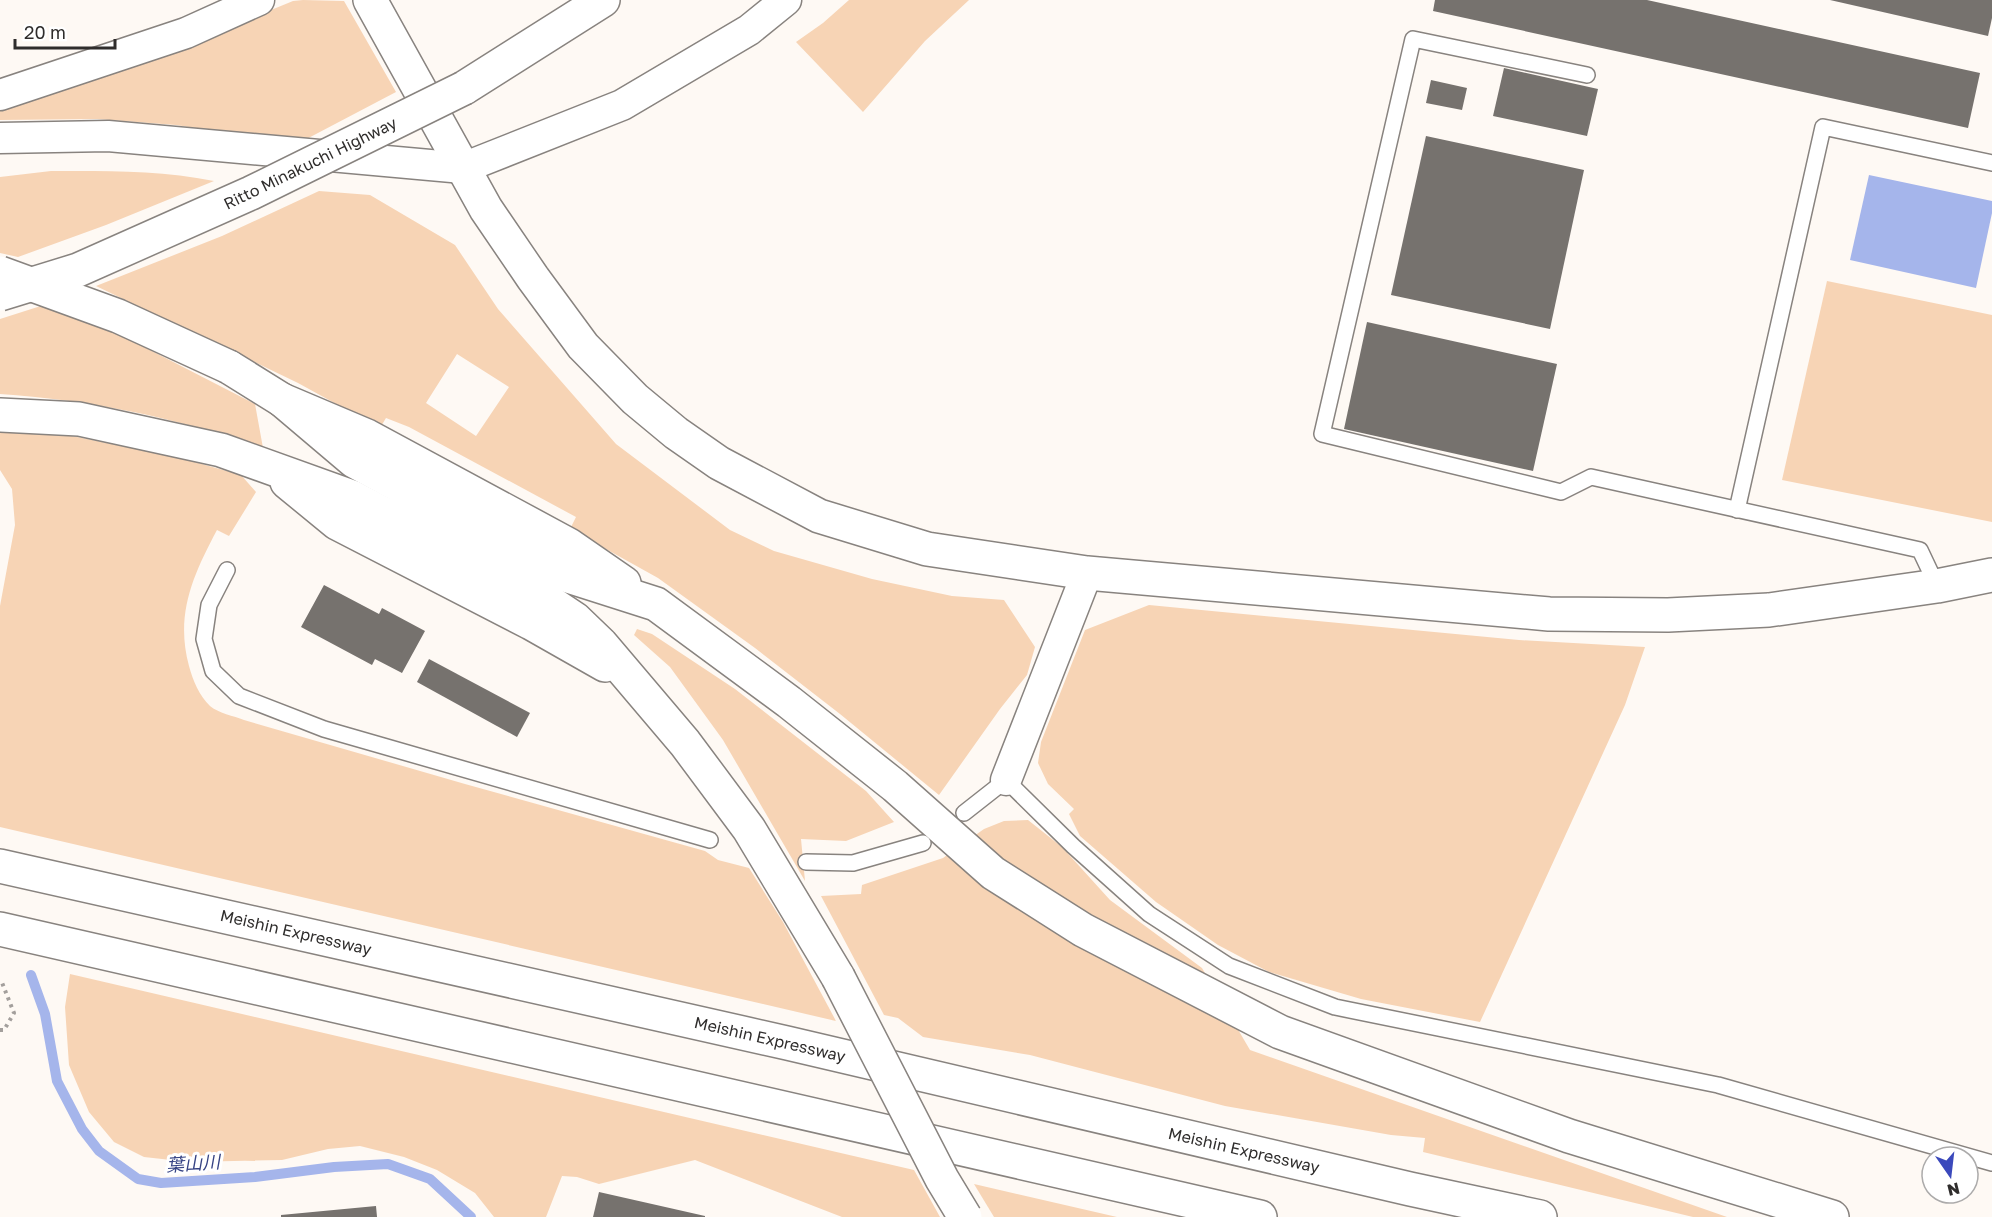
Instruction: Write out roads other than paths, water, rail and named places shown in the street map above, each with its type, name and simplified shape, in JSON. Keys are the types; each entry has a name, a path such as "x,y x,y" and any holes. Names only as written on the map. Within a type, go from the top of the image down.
{"main road":[{"path":"370,0 486,209 583,346 635,399 675,433 718,463 819,516 927,549 1087,573 1549,614 1656,615 1769,610 1937,586 1992,575"},
{"name":"Ritto Minakuchi Highway","path":"0,294 78,270 240,198 464,88 603,0"},
{"path":"0,273 118,316 229,367 282,400 354,461 562,574 656,604 789,702 895,786 993,873 1083,930 1280,1032 1569,1136 1832,1217"},
{"path":"0,415 79,419 221,450 352,496 548,601 575,619 601,644 685,743 749,829 838,977 942,1179 965,1217"},
{"name":"Meishin Expressway","path":"0,866 787,1043 1410,1189 1539,1217"},
{"path":"0,929 1260,1217"}],"street":[{"path":"0,95 186,33 259,0"},
{"path":"0,138 108,136 463,168 622,105 749,30 786,0"},
{"path":"1006,780 1087,573"}],"lane":[{"path":"1587,75 1413,39 1323,434 1561,492 1591,477 1920,550 1937,586"},
{"path":"1737,510 1822,127 1992,163"},
{"path":"227,570 209,605 204,639 213,670 239,696 324,729 710,840"},
{"path":"964,813 1006,780 1073,846 1149,914 1229,966 1335,1006 1718,1085 1992,1163"},
{"path":"806,862 853,862 923,843"}],"water":[{"path":"1869,175 1992,201 1992,213 1976,288 1850,260"}],"waterway":[{"name":"葉山川","path":"31,975 45,1014 57,1081 82,1129 99,1151 138,1179 161,1183 255,1177 334,1167 388,1164 430,1179 471,1217"}]}
